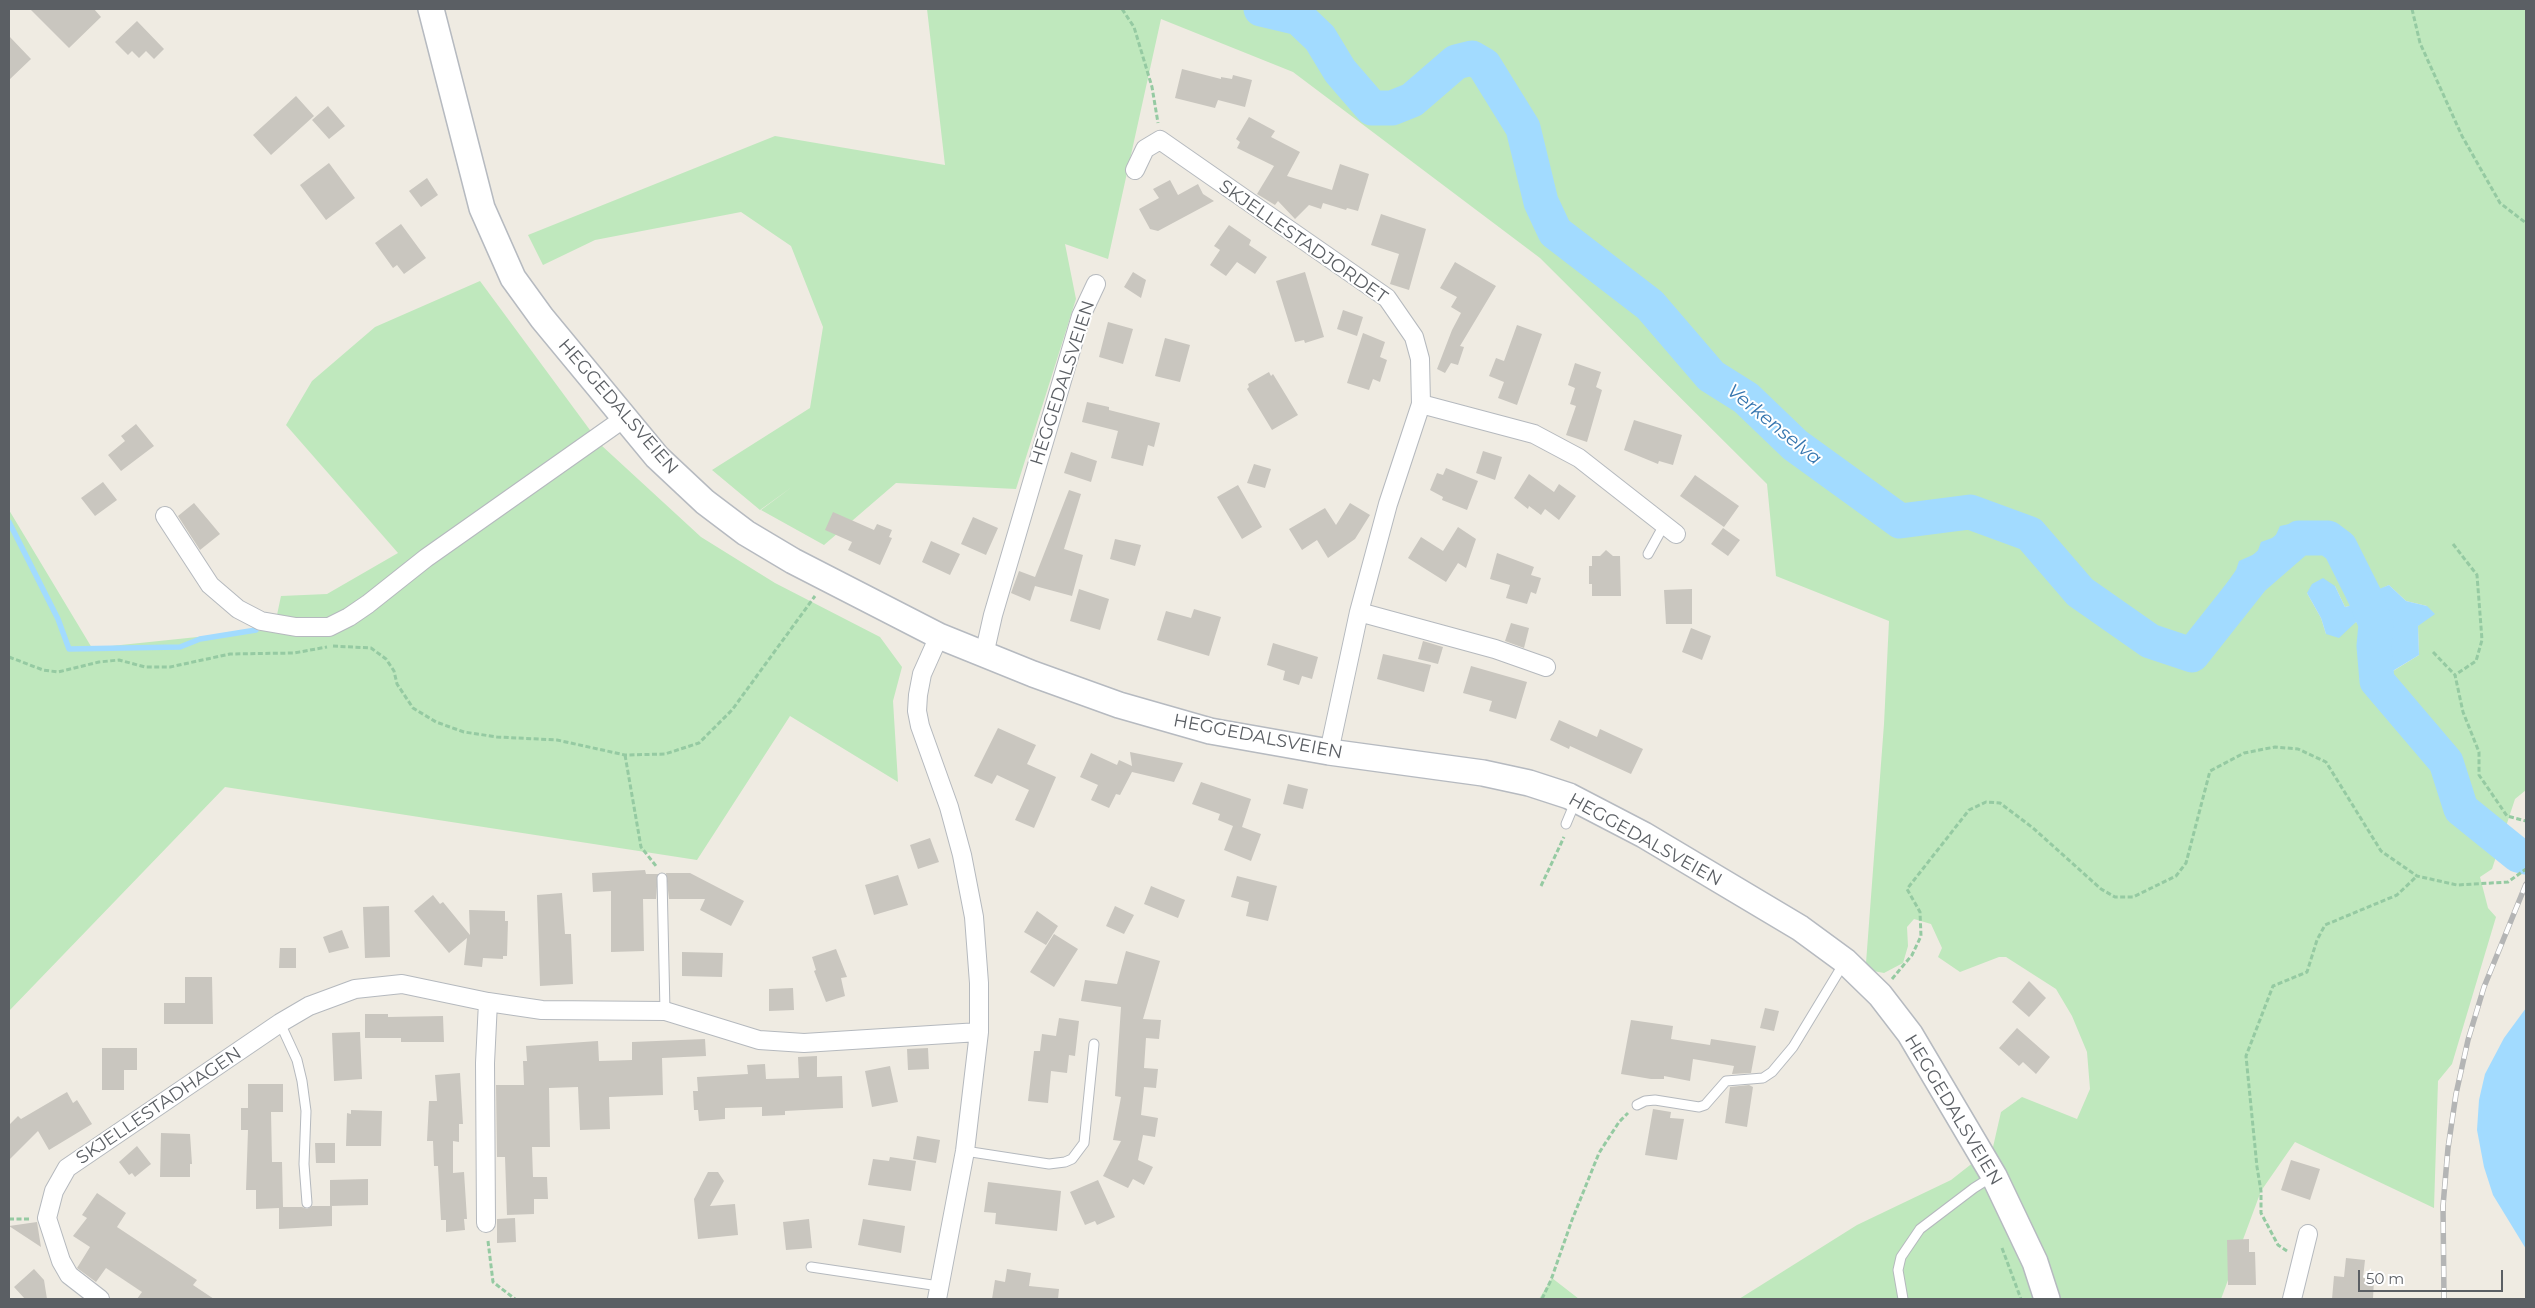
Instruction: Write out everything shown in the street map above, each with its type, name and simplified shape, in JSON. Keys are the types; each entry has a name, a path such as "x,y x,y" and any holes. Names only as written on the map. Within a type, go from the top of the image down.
{"main road":[{"name":"HEGGEDALSVEIEN","path":"431,9 482,208 513,278 542,318 664,464 705,502 746,532 793,561 939,636 984,655 1120,705 1210,731 1329,752 1483,773 1529,783 1576,800 1644,835 1784,918 1845,961 1880,995 1910,1034 1994,1176 2035,1262 2046,1299"}],"street":[{"path":"1135,170 1145,149 1160,140"},
{"name":"SKJELLESTADJORDET","path":"1160,140 1387,298 1403,318 1414,337 1422,372 1422,404 1388,504 1359,612 1329,752"},
{"name":"HEGGEDALSVEIEN","path":"984,655 993,614 1081,316 1096,284"},
{"path":"1422,404 1534,434 1579,458 1670,530"},
{"path":"165,516 210,585 238,609 260,621 296,627 328,626 349,617 368,604 426,558 626,417"},
{"path":"1359,612 1495,649 1546,667"},
{"path":"938,1293 965,1151 979,1032 979,983 974,917 964,864 949,806 920,726 918,711 918,695 922,674 939,636"},
{"name":"SKJELLESTADHAGEN","path":"100,1299 69,1276 61,1261 47,1218 54,1192 67,1168 280,1024 309,1006 355,989 402,984 488,1002 542,1010 665,1010 760,1040 804,1043 979,1032"},
{"path":"486,1223 485,1063 488,1002"},
{"path":"2292,1299 2304,1258 2308,1234"}],"lane":[{"path":"1648,554 1670,530"},
{"path":"1566,824 1576,800"},
{"path":"662,878 665,1010"},
{"path":"1637,1105 1644,1101 1655,1100 1699,1108 1705,1105 1726,1080 1763,1078 1772,1072 1793,1047 1845,961"},
{"path":"280,1024 297,1060 302,1081 306,1111 304,1164 307,1203"},
{"path":"965,1151 1048,1164 1065,1162 1072,1159 1084,1143 1094,1044"},
{"path":"1903,1299 1898,1270 1901,1257 1920,1229 1974,1188 1994,1176"},
{"path":"811,1267 938,1293"}],"path":[{"path":"1122,9 1134,27 1152,87 1160,140"},
{"path":"2412,9 2420,43 2462,136 2500,203 2526,223"},
{"path":"2453,544 2478,575 2482,640 2476,661 2455,675"},
{"path":"809,589 817,594"},
{"path":"9,657 43,670 58,672 99,662 119,660 145,667 170,667 230,654 294,653 333,646 371,648 386,659 394,671 397,684 413,708 436,722 464,732 497,737 557,740 625,755 664,754 699,743 732,710 812,600"},
{"path":"2433,652 2455,675 2463,712 2479,752 2479,775 2507,816 2526,821"},
{"path":"1880,995 1912,955 1921,936 1920,912 1907,889 1969,810 1986,802 2000,803 2033,828 2101,889 2115,897 2133,897 2176,876 2186,863 2210,771 2244,753 2275,747 2298,750 2326,762 2381,851 2417,876 2457,885 2508,882 2525,870"},
{"path":"625,755 642,847 654,861 662,878"},
{"path":"1541,886 1562,844 1566,824"},
{"path":"2304,1258 2290,1253 2278,1245 2262,1213 2262,1192 2257,1167 2246,1056 2273,986 2307,972 2317,940 2325,925 2397,895 2417,876"},
{"path":"1542,1299 1599,1153 1619,1122 1637,1105"},
{"path":"486,1223 493,1282 515,1299"},
{"path":"2002,1248 2021,1299"}],"green space":[{"path":"927,9 2526,9 2526,790 2515,799 2492,869 2480,877 2488,908 2496,917 2452,1064 2438,1081 2434,1208 2295,1142 2261,1191 2221,1299 1739,1299 1857,1225 1951,1180 1993,1147 2001,1112 2022,1097 2077,1119 2090,1089 2087,1052 2072,1016 2056,989 2006,957 1999,957 1960,972 1938,957 1942,948 1931,924 1914,919 1907,927 1908,946 1903,963 1884,973 1868,970 1866,963 1884,724 1889,621 1776,576 1767,484 1540,258 1293,72 1161,19 1108,259 1065,244 1076,299 1016,489 896,483 824,545 761,510 792,487 760,510 712,470 810,408 823,327 791,246 741,212 595,240 543,265 528,235 775,136 945,165","holes":["2347,576 2360,576 2374,592 2389,585 2406,601 2427,606 2418,626 2419,655 2369,686 2359,679 2369,660 2363,628 2356,622 2326,634 2321,618 2307,593 2335,586 2345,607 2353,605"]},
{"path":"480,281 601,445 701,537 775,583 880,637 902,667 893,701 898,782 790,716 697,860 225,787 9,1011 9,510 92,648 274,629 281,596 327,594 398,553 286,425 312,381 375,327"},
{"path":"1552,1278 1579,1299 1539,1299"}],"water":[{"path":"2294,523 2324,528 2328,538 2324,549 2311,548 2293,559 2282,573 2254,594 2230,619 2220,617 2216,613 2220,593 2236,570 2239,561 2257,553 2261,542 2275,537 2280,526"},
{"path":"2352,574 2360,576 2374,591 2389,585 2406,601 2427,606 2435,614 2418,626 2419,655 2368,686 2359,679 2369,660 2363,628 2356,622 2339,638 2326,634 2321,618 2307,593 2312,584 2323,578 2335,586 2345,607 2353,605 2347,576"},
{"path":"2526,1008 2526,1249 2493,1195 2484,1167 2477,1130 2479,1100 2485,1074 2504,1038"}],"building":[{"path":"30,9 94,9 101,17 69,48"},
{"path":"137,21 164,49 154,59 146,51 139,58 132,51 128,55 115,42"},
{"path":"9,36 31,59 9,80"},
{"path":"1182,69 1221,79 1221,77 1232,79 1233,75 1252,80 1245,107 1218,100 1215,108 1175,98"},
{"path":"296,96 314,116 271,155 253,135"},
{"path":"328,106 345,126 329,139 312,120"},
{"path":"1249,117 1275,131 1271,137 1300,152 1287,176 1332,190 1340,164 1369,174 1358,211 1347,208 1346,210 1323,203 1321,209 1309,205 1295,219 1278,201 1275,205 1257,194 1274,166 1237,148 1240,142 1236,139"},
{"path":"329,163 355,198 326,220 300,185"},
{"path":"427,178 438,195 421,207 409,191"},
{"path":"1170,180 1178,195 1198,184 1203,194 1214,201 1158,231 1150,229 1139,209 1159,198 1153,189"},
{"path":"1381,214 1426,229 1409,290 1390,284 1399,254 1371,245"},
{"path":"401,224 426,258 404,274 397,265 393,268 375,243"},
{"path":"1229,225 1251,240 1249,245 1267,257 1255,274 1237,262 1226,276 1210,265 1220,250 1214,246"},
{"path":"1455,262 1496,286 1460,346 1464,347 1458,365 1451,363 1445,373 1437,369 1452,330 1461,313 1451,307 1457,297 1440,288"},
{"path":"1133,272 1146,280 1141,298 1124,287"},
{"path":"1305,272 1324,337 1305,343 1304,340 1295,342 1276,281"},
{"path":"1343,310 1363,317 1357,336 1337,329"},
{"path":"1108,322 1133,329 1123,364 1099,357"},
{"path":"1517,325 1542,334 1517,405 1498,398 1504,382 1489,376 1496,358 1504,361"},
{"path":"1363,333 1385,342 1380,357 1387,360 1380,382 1373,379 1369,390 1347,383"},
{"path":"1165,338 1190,345 1180,382 1155,376"},
{"path":"1575,363 1601,372 1596,387 1602,390 1587,442 1566,435 1576,406 1570,404 1575,388 1568,385"},
{"path":"1269,372 1271,376 1273,374 1298,415 1272,430 1247,389 1249,387 1248,384"},
{"path":"1087,402 1109,407 1109,410 1160,423 1154,447 1148,445 1143,466 1111,458 1118,431 1082,422"},
{"path":"1634,420 1682,435 1673,465 1659,461 1658,464 1624,450"},
{"path":"136,424 154,446 121,471 108,455 125,441 121,436"},
{"path":"1483,451 1502,457 1495,480 1476,473"},
{"path":"1071,452 1097,461 1091,482 1064,473"},
{"path":"1254,464 1271,469 1265,488 1247,483"},
{"path":"1446,468 1478,481 1467,510 1442,500 1443,497 1430,490 1437,473 1443,475"},
{"path":"1529,474 1554,492 1559,484 1576,496 1559,520 1545,509 1541,515 1529,506 1528,509 1514,498"},
{"path":"1695,475 1739,506 1724,527 1680,496"},
{"path":"103,482 117,500 95,516 81,498"},
{"path":"1238,485 1262,527 1242,539 1217,497"},
{"path":"1069,490 1081,494 1064,549 1083,555 1072,596 1035,586 1030,601 1011,593 1019,571 1035,577"},
{"path":"194,503 220,534 200,550 178,516"},
{"path":"1350,503 1370,515 1355,539 1328,558 1317,540 1302,550 1289,529 1325,508 1336,525"},
{"path":"833,512 874,530 877,524 892,530 889,537 892,538 880,565 848,550 852,542 825,530"},
{"path":"973,517 998,528 986,555 961,544"},
{"path":"1458,527 1476,539 1466,568 1458,563 1446,582 1408,558 1421,537 1443,551"},
{"path":"1723,528 1740,540 1728,556 1711,544"},
{"path":"1115,539 1141,545 1135,566 1110,559"},
{"path":"931,541 960,554 950,575 922,562"},
{"path":"1606,550 1613,556 1620,556 1621,596 1592,596 1592,584 1589,584 1589,566 1592,566 1592,556 1600,556"},
{"path":"1497,553 1534,567 1531,575 1541,578 1536,594 1531,592 1527,604 1506,598 1510,585 1490,579"},
{"path":"1079,589 1109,599 1100,630 1070,621"},
{"path":"1692,589 1692,624 1666,624 1664,590"},
{"path":"1194,609 1221,617 1209,656 1157,640 1166,611 1191,618"},
{"path":"1511,623 1529,628 1524,648 1505,641"},
{"path":"1691,628 1711,636 1702,660 1682,652"},
{"path":"1423,641 1443,647 1438,664 1418,659"},
{"path":"1273,643 1318,657 1312,679 1302,676 1299,685 1283,680 1285,671 1267,665"},
{"path":"1383,654 1431,665 1424,692 1377,679"},
{"path":"1471,666 1527,682 1516,719 1489,711 1492,701 1463,693"},
{"path":"1559,720 1597,737 1600,729 1643,749 1631,774 1570,746 1569,749 1550,740"},
{"path":"998,728 1036,745 1027,764 1056,777 1034,828 1015,820 1029,790 997,775 992,784 974,776"},
{"path":"1130,752 1183,763 1174,782 1132,772 1120,795 1116,794 1109,808 1091,800 1098,785 1080,777 1091,753 1117,765 1119,760 1132,766"},
{"path":"1201,782 1251,799 1242,827 1261,834 1251,861 1224,850 1233,826 1218,820 1220,814 1192,804"},
{"path":"1288,784 1308,789 1303,809 1283,804"},
{"path":"930,838 939,862 918,869 910,845"},
{"path":"645,870 646,874 658,874 656,899 643,899 644,951 611,952 611,891 593,892 592,873"},
{"path":"666,873 690,873 744,901 731,926 700,910 705,899 669,899"},
{"path":"898,875 908,905 874,915 865,885"},
{"path":"1237,876 1277,886 1268,921 1246,916 1249,902 1231,897"},
{"path":"1151,886 1185,900 1178,918 1144,904"},
{"path":"562,893 565,934 571,934 573,984 540,986 537,895"},
{"path":"433,895 440,904 443,902 470,935 469,910 505,911 505,921 508,921 507,956 503,956 503,959 483,958 482,967 464,965 467,938 449,953 414,911"},
{"path":"389,906 390,957 365,958 363,907"},
{"path":"1115,906 1134,915 1124,934 1106,926"},
{"path":"1037,911 1058,926 1046,945 1024,932"},
{"path":"342,930 349,948 329,953 323,937"},
{"path":"1054,934 1078,949 1054,987 1030,972"},
{"path":"280,948 296,948 296,968 279,968"},
{"path":"836,949 847,977 841,978 845,996 826,1002 814,971 816,970 812,957"},
{"path":"1126,951 1160,961 1143,1019 1161,1020 1159,1039 1146,1038 1144,1068 1158,1069 1156,1088 1144,1087 1141,1115 1158,1118 1155,1137 1143,1135 1138,1160 1153,1167 1144,1185 1133,1179 1128,1188 1103,1176 1121,1141 1113,1140 1121,1097 1115,1096 1121,1007 1081,1001 1085,980 1117,984"},
{"path":"682,952 723,953 722,977 682,976"},
{"path":"185,977 212,977 213,1024 164,1024 164,1003 185,1003"},
{"path":"2029,981 2046,998 2029,1017 2012,1002"},
{"path":"793,988 794,1010 769,1011 769,989"},
{"path":"1765,1008 1779,1011 1774,1031 1760,1028"},
{"path":"365,1014 388,1014 388,1017 443,1016 444,1042 401,1042 401,1038 365,1038"},
{"path":"1059,1018 1079,1021 1075,1056 1069,1055 1067,1073 1051,1071 1048,1103 1028,1101 1034,1051 1040,1051 1042,1034 1056,1036"},
{"path":"1631,1020 1673,1026 1671,1039 1710,1045 1711,1039 1756,1046 1751,1073 1732,1074 1734,1066 1693,1059 1690,1081 1664,1076 1664,1079 1651,1079 1621,1074"},
{"path":"2017,1028 2050,1057 2036,1074 2023,1062 2019,1066 1999,1048"},
{"path":"360,1032 362,1079 334,1081 332,1033"},
{"path":"705,1039 706,1056 662,1058 663,1095 609,1097 610,1129 580,1130 578,1087 549,1088 550,1147 532,1147 533,1177 547,1177 548,1199 534,1199 534,1214 507,1215 505,1157 497,1157 496,1085 524,1085 523,1061 527,1061 526,1046 598,1041 599,1061 632,1060 632,1042"},
{"path":"102,1048 137,1048 137,1070 124,1070 124,1090 102,1090"},
{"path":"928,1048 929,1069 908,1070 907,1049"},
{"path":"817,1056 817,1077 842,1076 843,1108 785,1111 785,1115 762,1116 762,1107 725,1108 725,1119 699,1121 698,1110 694,1110 693,1091 698,1091 697,1077 748,1074 747,1065 765,1064 766,1079 799,1078 798,1057"},
{"path":"890,1066 898,1102 872,1107 865,1071"},
{"path":"460,1073 463,1124 459,1124 459,1142 453,1141 453,1173 464,1172 467,1219 464,1219 465,1230 446,1232 446,1220 441,1220 438,1166 434,1166 433,1141 427,1141 429,1101 437,1101 435,1075"},
{"path":"248,1084 283,1084 283,1112 271,1112 272,1162 282,1162 283,1207 302,1207 307,1209 312,1206 332,1206 332,1226 279,1229 279,1208 256,1209 256,1190 246,1190 248,1130 241,1130 241,1108 248,1108"},
{"path":"1749,1085 1753,1087 1747,1127 1725,1123 1730,1087"},
{"path":"67,1092 73,1103 77,1100 92,1124 49,1150 38,1131 9,1160 9,1125 18,1116 21,1119"},
{"path":"1653,1109 1671,1112 1670,1118 1684,1119 1677,1160 1645,1155"},
{"path":"351,1110 382,1111 381,1146 346,1146 347,1113 351,1114"},
{"path":"161,1133 190,1134 192,1164 190,1164 190,1177 160,1177"},
{"path":"917,1136 940,1140 936,1163 913,1159"},
{"path":"315,1143 335,1143 335,1163 316,1163"},
{"path":"137,1146 151,1164 135,1177 132,1173 129,1175 119,1162"},
{"path":"890,1157 916,1161 911,1191 868,1185 873,1159 889,1161"},
{"path":"2291,1160 2320,1169 2310,1200 2281,1190"},
{"path":"708,1172 718,1172 724,1181 710,1206 735,1204 738,1235 698,1239 694,1199"},
{"path":"368,1179 368,1205 330,1206 330,1180"},
{"path":"1098,1180 1115,1217 1097,1225 1095,1221 1085,1225 1070,1192"},
{"path":"988,1182 1061,1191 1057,1231 995,1224 996,1213 984,1212"},
{"path":"97,1193 126,1213 117,1227 197,1280 193,1285 214,1299 137,1299 142,1292 106,1268 96,1282 77,1268 90,1247 73,1236 87,1218 82,1215"},
{"path":"515,1218 516,1242 497,1243 497,1219"},
{"path":"809,1219 812,1248 786,1250 783,1222"},
{"path":"863,1219 905,1226 901,1253 858,1245"},
{"path":"37,1222 41,1247 9,1226"},
{"path":"2249,1239 2249,1252 2255,1252 2256,1285 2228,1285 2227,1240"},
{"path":"2346,1258 2365,1260 2363,1278 2374,1279 2373,1299 2332,1299 2334,1276 2344,1277"},
{"path":"34,1269 44,1280 47,1299 25,1299 14,1287"},
{"path":"1007,1269 1031,1273 1029,1286 1059,1289 1058,1299 992,1299 995,1280 1005,1282"}],"waterway":[{"name":"Verkenselva","path":"1261,9 1299,18 1320,38 1340,71 1372,108 1392,108 1412,100 1456,62 1472,58 1484,65 1523,128 1541,202 1555,232 1650,305 1711,376 1746,398 1795,445 1900,521 1970,512 2030,534 2080,592 2150,641 2192,655 2253,578 2299,538 2328,538 2340,547 2376,624 2374,646 2377,681 2446,762 2461,809 2518,855 2526,857"},
{"path":"9,522 58,619 69,649 180,647 200,639 256,630"}],"railway":[{"path":"2444,1299 2443,1206 2448,1148 2456,1094 2468,1040 2484,987 2526,884"}]}
